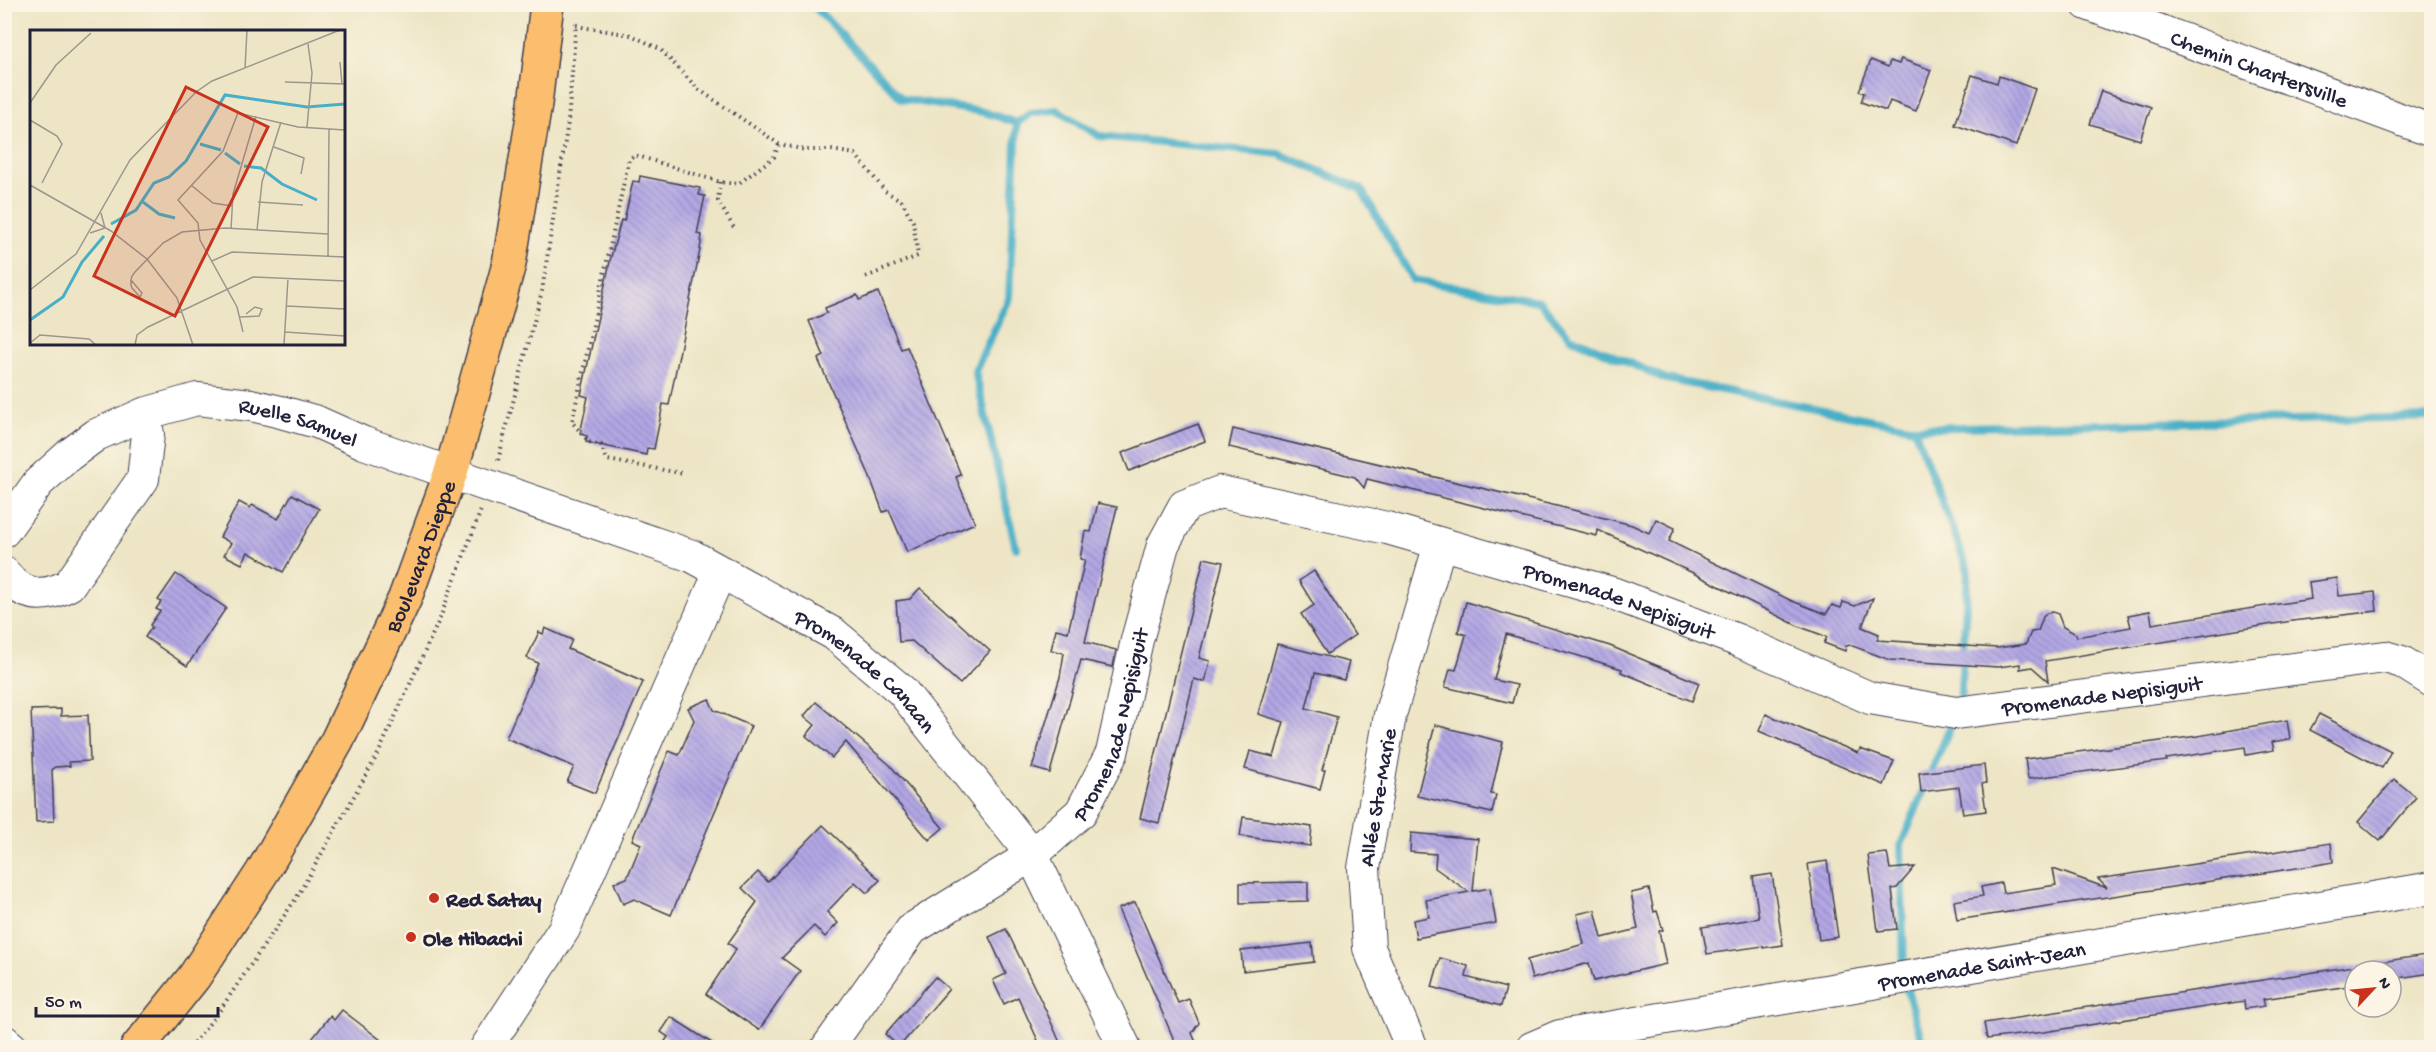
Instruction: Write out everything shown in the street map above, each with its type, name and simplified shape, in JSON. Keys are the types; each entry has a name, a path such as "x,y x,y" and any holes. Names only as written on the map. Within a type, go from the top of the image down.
{"main road":[{"name":"Boulevard Dieppe","path":"137,1047 200,967 263,870 337,741 405,598 451,472 509,264 535,104 562,10"}],"street":[{"name":"Chemin Chartersville","path":"2087,4 2432,131"},
{"name":"Ruelle Samuel","path":"4,531 38,483 69,455 96,435 144,414 197,399 251,405 317,422 364,443 451,472"},
{"path":"4,573 15,586 27,592 53,594 69,585 143,479 148,434 144,414"},
{"name":"Promenade Canaan","path":"451,472 692,556 834,634 902,691 1032,855 1125,1047"},
{"name":"Promenade Nepisiguit","path":"827,1047 912,929 1032,855 1082,812 1112,753 1137,640 1163,545 1184,506 1220,492 1387,528 1612,594 1737,640 1870,698 1956,713 2385,657 2402,662 2432,681"},
{"name":"Allée Ste-Marie","path":"1412,1047 1369,948 1364,868 1390,715 1440,544"},
{"path":"486,1047 564,930 720,572"},
{"name":"Promenade Saint-Jean","path":"1532,1047 1571,1034 2432,888"},
{"path":"4,1041 12,1047"}],"path":[{"path":"562,10 576,26 631,35 660,49 698,89 779,144 806,150 831,150 855,154 885,191 902,201 913,222 918,256 866,277"},
{"path":"498,460 542,291 568,122 576,26"},
{"path":"681,473 608,460 601,445 589,442 572,422 629,159 635,155 720,182 738,184 774,157 779,144"},
{"path":"720,182 718,201 734,228"},
{"path":"190,1047 220,1010 297,897 379,752 440,618 480,512"}],"building":[{"path":"1901,59 1931,70 1916,111 1890,101 1886,111 1861,102 1864,93 1859,91 1871,60 1888,67 1890,61 1899,64"},
{"path":"1972,75 1997,83 1999,76 2035,89 2016,146 1955,125"},
{"path":"2101,91 2151,107 2140,140 2090,124"},
{"path":"640,176 700,188 699,195 705,196 697,234 702,235 700,250 669,405 663,404 654,449 647,448 646,455 586,442 587,436 580,434 588,397 581,395 611,257 621,220 624,221 633,181 639,182"},
{"path":"878,292 901,349 907,347 961,475 956,477 975,523 907,552 889,510 883,512 868,472 818,359 824,356 809,321 827,313 825,308 857,295 859,300"},
{"path":"1198,424 1205,441 1129,471 1122,453"},
{"path":"1233,429 1565,508 1632,525 1649,533 1656,519 1675,528 1669,541 1792,601 1826,614 1832,605 1841,608 1843,602 1855,606 1873,598 1862,627 1879,634 1877,640 1997,648 2026,644 2031,632 2038,631 2047,613 2058,614 2063,627 2076,634 2077,637 2131,627 2128,615 2150,611 2152,624 2311,599 2309,582 2337,578 2339,596 2375,592 2377,611 2292,621 2045,661 2048,681 2032,667 2020,669 2020,664 1998,667 1890,660 1850,645 1846,646 1845,651 1824,643 1827,637 1798,626 1691,572 1598,530 1597,536 1367,479 1364,488 1355,477 1229,447"},
{"path":"292,494 319,509 283,572 248,552 242,564 224,555 231,543 220,537 239,502 250,508 252,505 278,519"},
{"path":"1098,503 1117,507 1085,642 1116,650 1113,667 1081,660 1050,773 1032,768 1060,677 1064,653 1051,650 1056,629 1068,632 1085,560 1080,559 1085,531 1091,532"},
{"path":"1204,558 1223,562 1199,658 1210,661 1205,682 1194,679 1159,823 1140,818"},
{"path":"1314,571 1355,635 1327,654 1301,614 1314,605 1299,581"},
{"path":"176,574 226,608 187,666 145,637 160,611 156,609 161,602 158,600"},
{"path":"920,588 990,651 960,684 912,641 899,642 896,601 910,599"},
{"path":"1466,602 1610,646 1699,683 1692,701 1621,672 1622,669 1506,634 1494,680 1517,685 1512,703 1445,687 1450,669 1456,670 1466,635 1458,632"},
{"path":"545,628 572,640 568,649 643,682 595,793 567,782 574,767 506,738 538,663 527,658 539,632 543,634"},
{"path":"1277,644 1349,662 1344,680 1315,673 1306,708 1337,717 1322,770 1325,770 1320,789 1245,769 1250,751 1274,757 1284,722 1258,714"},
{"path":"709,699 714,710 751,726 671,915 634,899 623,904 614,883 627,878 641,844 632,840 669,751 679,755 694,720 688,708"},
{"path":"816,702 890,765 943,828 929,840 846,742 832,758 806,736 815,725 804,716"},
{"path":"61,709 61,716 88,715 90,761 69,762 70,766 52,769 54,821 36,822 31,710"},
{"path":"1766,714 1858,753 1860,749 1894,761 1884,785 1759,731"},
{"path":"2319,714 2391,751 2382,768 2310,730"},
{"path":"2287,720 2290,739 2272,742 2274,750 2246,755 2245,747 2166,759 2167,761 2028,779 2025,759 2198,736"},
{"path":"1435,725 1503,742 1491,794 1496,795 1492,813 1417,796"},
{"path":"1984,765 1986,783 1982,784 1986,811 1963,814 1959,787 1921,792 1919,773"},
{"path":"2394,779 2416,797 2380,841 2358,822"},
{"path":"1243,817 1312,827 1310,846 1240,836"},
{"path":"823,825 880,880 867,893 855,882 827,912 838,923 825,937 814,926 782,958 800,971 759,1030 706,994 736,949 728,943 757,902 742,888 758,872 768,882"},
{"path":"1411,833 1478,839 1473,891 1490,888 1496,923 1416,938 1413,920 1429,917 1426,900 1469,892 1435,868 1436,854 1410,852"},
{"path":"2331,843 2333,862 1957,920 1954,901 1983,896 1981,887 2001,883 2003,893 2056,885 2053,869 2107,888 2098,879"},
{"path":"1887,853 1890,869 1915,867 1897,888 1892,889 1897,929 1878,931 1868,855"},
{"path":"1827,861 1838,937 1819,940 1808,864"},
{"path":"1772,874 1783,945 1707,954 1702,927 1759,918 1753,877"},
{"path":"1308,882 1308,901 1240,903 1240,883"},
{"path":"1649,889 1654,912 1657,911 1663,930 1659,931 1666,964 1594,981 1589,963 1532,979 1527,960 1584,944 1577,914 1595,910 1602,938 1638,929 1631,893"},
{"path":"1135,902 1178,1003 1189,999 1199,1023 1192,1033 1198,1047 1177,1047 1118,909"},
{"path":"1006,929 1062,1047 1041,1047 1018,997 1004,1004 993,980 1006,974 989,937"},
{"path":"1312,943 1314,962 1243,971 1241,951"},
{"path":"2432,954 2432,973 2403,977 2403,959 2400,959"},
{"path":"1440,958 1468,966 1466,977 1506,988 1501,1006 1432,987"},
{"path":"2343,968 2343,987 2263,999 2265,1006 2245,1009 2244,1001 1987,1039 1984,1023"},
{"path":"935,977 949,989 899,1047 885,1034"},
{"path":"342,1010 390,1047 323,1047 312,1039 330,1016 334,1020"},
{"path":"671,1017 718,1047 661,1047 668,1037 661,1032"}],"waterway":[{"path":"812,4 902,99 984,112 1017,123"},
{"path":"1017,123 1031,113 1057,110 1099,136 1279,154 1361,189 1413,280 1539,301 1570,337 1666,379 1914,428 2432,417"},
{"path":"1016,548 975,371 1009,299 1017,123"},
{"path":"1914,428 1968,570 1960,704"},
{"path":"1904,971 1901,845 1953,720"},
{"path":"1906,986 1924,1048"}],"place":[{"name":"Red Satay","path":"434,898"},
{"name":"Ole Hibachi","path":"411,937"}]}
